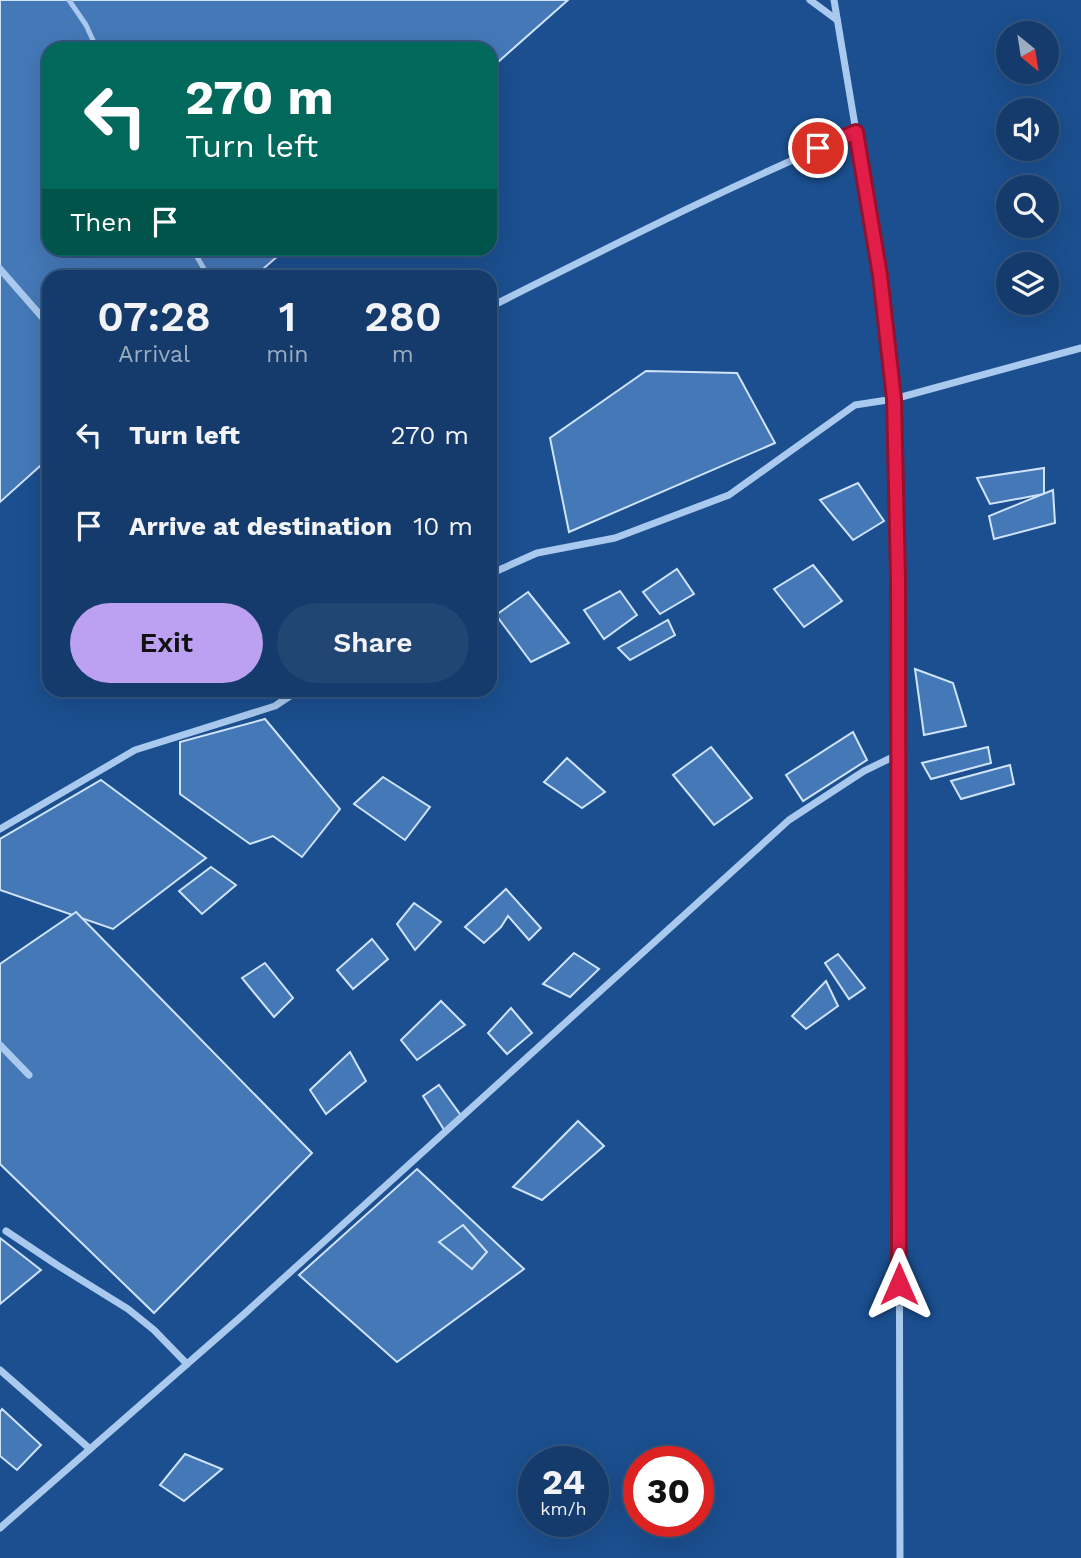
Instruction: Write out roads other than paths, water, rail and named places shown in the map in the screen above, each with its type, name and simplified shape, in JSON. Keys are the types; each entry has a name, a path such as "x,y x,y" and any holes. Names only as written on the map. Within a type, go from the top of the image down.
{"street":[{"path":"810,0 837,20"},
{"path":"834,0 880,275 894,399 898,577 900,1558"},
{"path":"497,304 720,193 856,132"},
{"path":"0,269 42,317"},
{"path":"497,571 537,553 615,538 729,495 855,405 894,399 1081,348"},
{"path":"0,829 135,750 275,706 288,697"},
{"path":"0,1528 187,1364 789,820 864,771 897,755"},
{"path":"0,1045 29,1074"},
{"path":"6,1231 128,1308 187,1364"},
{"path":"0,1370 90,1449"}],"lane":[{"path":"69,0 94,42"}]}
